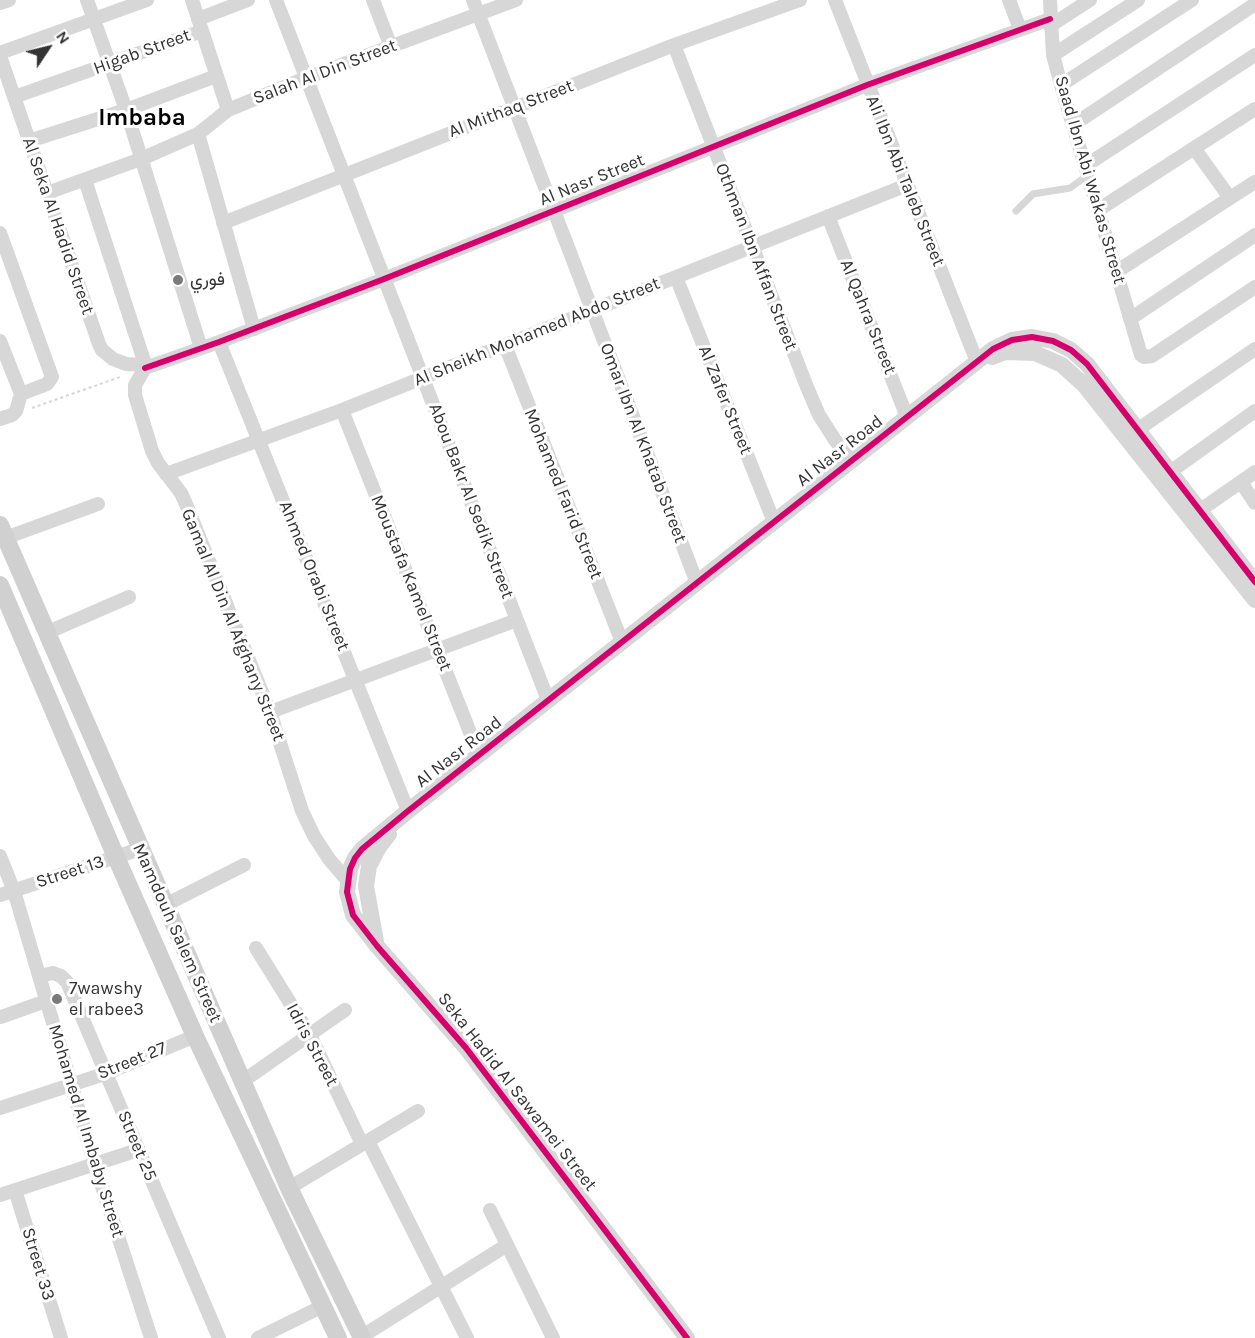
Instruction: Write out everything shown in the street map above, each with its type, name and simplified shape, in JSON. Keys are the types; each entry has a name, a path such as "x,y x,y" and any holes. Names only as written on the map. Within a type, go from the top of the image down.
{"main road":[{"name":"Mamdouh Salem Street","path":"3,532 45,633 289,1188 362,1338"},
{"name":"Mamdouh Salem Street","path":"0,585 195,1036 321,1307 338,1338"},
{"path":"33,665 56,656"}],"street":[{"path":"0,3 9,0"},
{"path":"87,0 126,110 201,348"},
{"path":"0,54 147,0"},
{"path":"192,0 228,110"},
{"name":"Higab Street","path":"14,97 110,64 200,25 248,0"},
{"name":"Abou Bakr Al Sedik Street","path":"276,0 548,700"},
{"path":"373,0 391,47"},
{"name":"Omar Ibn Al Khatab Street","path":"473,0 697,583"},
{"name":"Salah Al Din Street","path":"47,193 141,159 198,134 228,110 306,78 516,0"},
{"name":"Al Mithaq Street","path":"223,223 674,45 800,0"},
{"name":"Ali Ibn Abi Taleb Street","path":"835,0 977,362"},
{"path":"1009,0 1020,29"},
{"name":"Saad Ibn Abi Wakas Street","path":"1050,0 1053,54 1061,86 1130,319 1144,357 1152,356 1255,287"},
{"name":"Al Nasr Street","path":"146,367 219,342 384,279 867,85 1020,29 1050,22 1090,0"},
{"path":"1053,54 1138,0"},
{"path":"1061,86 1192,0"},
{"path":"1073,125 1255,4"},
{"name":"Othman Ibn Affan Street","path":"674,45 819,415 851,461"},
{"name":"Al Seka Al Hadid Street","path":"0,54 102,350 119,362 146,367"},
{"path":"1086,170 1255,55"},
{"path":"29,141 126,110 216,76"},
{"path":"1098,210 1255,109"},
{"path":"198,134 254,328"},
{"path":"1194,148 1230,198"},
{"path":"85,180 146,367"},
{"path":"1116,272 1255,182"},
{"name":"Al Sheikh Mohamed Abdo Street","path":"166,474 342,410 907,184"},
{"name":"Al Qahra Street","path":"828,216 907,417"},
{"path":"0,233 52,377 47,384 21,394"},
{"path":"1130,319 1255,235"},
{"name":"Al Zafer Street","path":"676,277 774,522"},
{"name":"Al Nasr Road","path":"408,811 993,349 1012,340 1032,338 1053,341 1071,350 1087,364 1255,582"},
{"path":"0,341 21,394 16,411 0,419"},
{"name":"Ahmed Orabi Street","path":"219,342 408,811"},
{"name":"Mohamed Farid Street","path":"505,345 622,642"},
{"path":"1137,430 1255,349"},
{"name":"Al Nasr Road","path":"977,362 1005,352 1035,353 1062,365 1084,385 1255,600"},
{"name":"Gamal Al Din Al Afghany Street","path":"146,367 135,385 135,395 152,451 186,504 270,712 302,811 314,836 329,859 347,880"},
{"name":"Moustafa Kamel Street","path":"342,410 479,755"},
{"path":"1170,472 1255,411"},
{"path":"1200,511 1255,472"},
{"path":"1241,482 1255,503"},
{"path":"3,532 98,504"},
{"path":"45,633 129,597"},
{"path":"270,712 517,620"},
{"path":"347,880 355,858 362,849 408,811"},
{"path":"377,946 366,886 369,866 379,847 408,811"},
{"name":"Street 13","path":"7,893 140,849"},
{"name":"Mohamed Al Imbaby Street","path":"0,856 7,893 39,976 70,1085 151,1338"},
{"path":"165,905 244,865"},
{"name":"Seka Hadid Al Sawamei Street","path":"347,880 346,892 353,915 466,1048 687,1338"},
{"name":"Idris Street","path":"256,948 310,1035 467,1338"},
{"name":"Street 25","path":"39,976 53,973 61,976 67,982 219,1338"},
{"path":"1,1017 46,1001"},
{"path":"243,1081 345,1010"},
{"name":"Street 27","path":"0,1108 106,1073 195,1036"},
{"path":"289,1188 418,1111"},
{"path":"0,1195 138,1150"},
{"name":"Street 33","path":"15,1190 61,1338"},
{"path":"490,1210 553,1338"},
{"path":"362,1338 507,1245"},
{"path":"258,1338 321,1307"}],"lane":[{"path":"1016,211 1033,194 1071,188 1086,170"}],"path":[{"path":"38,406 109,381"}],"cycle path":[{"path":"145,368 384,279 867,85 1050,19"},
{"path":"687,1338 466,1048 353,915 347,892 350,869 355,858 362,849 408,811 993,349 1012,340 1032,337 1053,341 1071,350 1087,364 1255,582"}],"place":[{"name":"فوري","path":"178,280"},
{"name":"7wawshy el rabee3","path":"57,999"}],"district":[{"name":"Imbaba","path":"142,118"}]}
